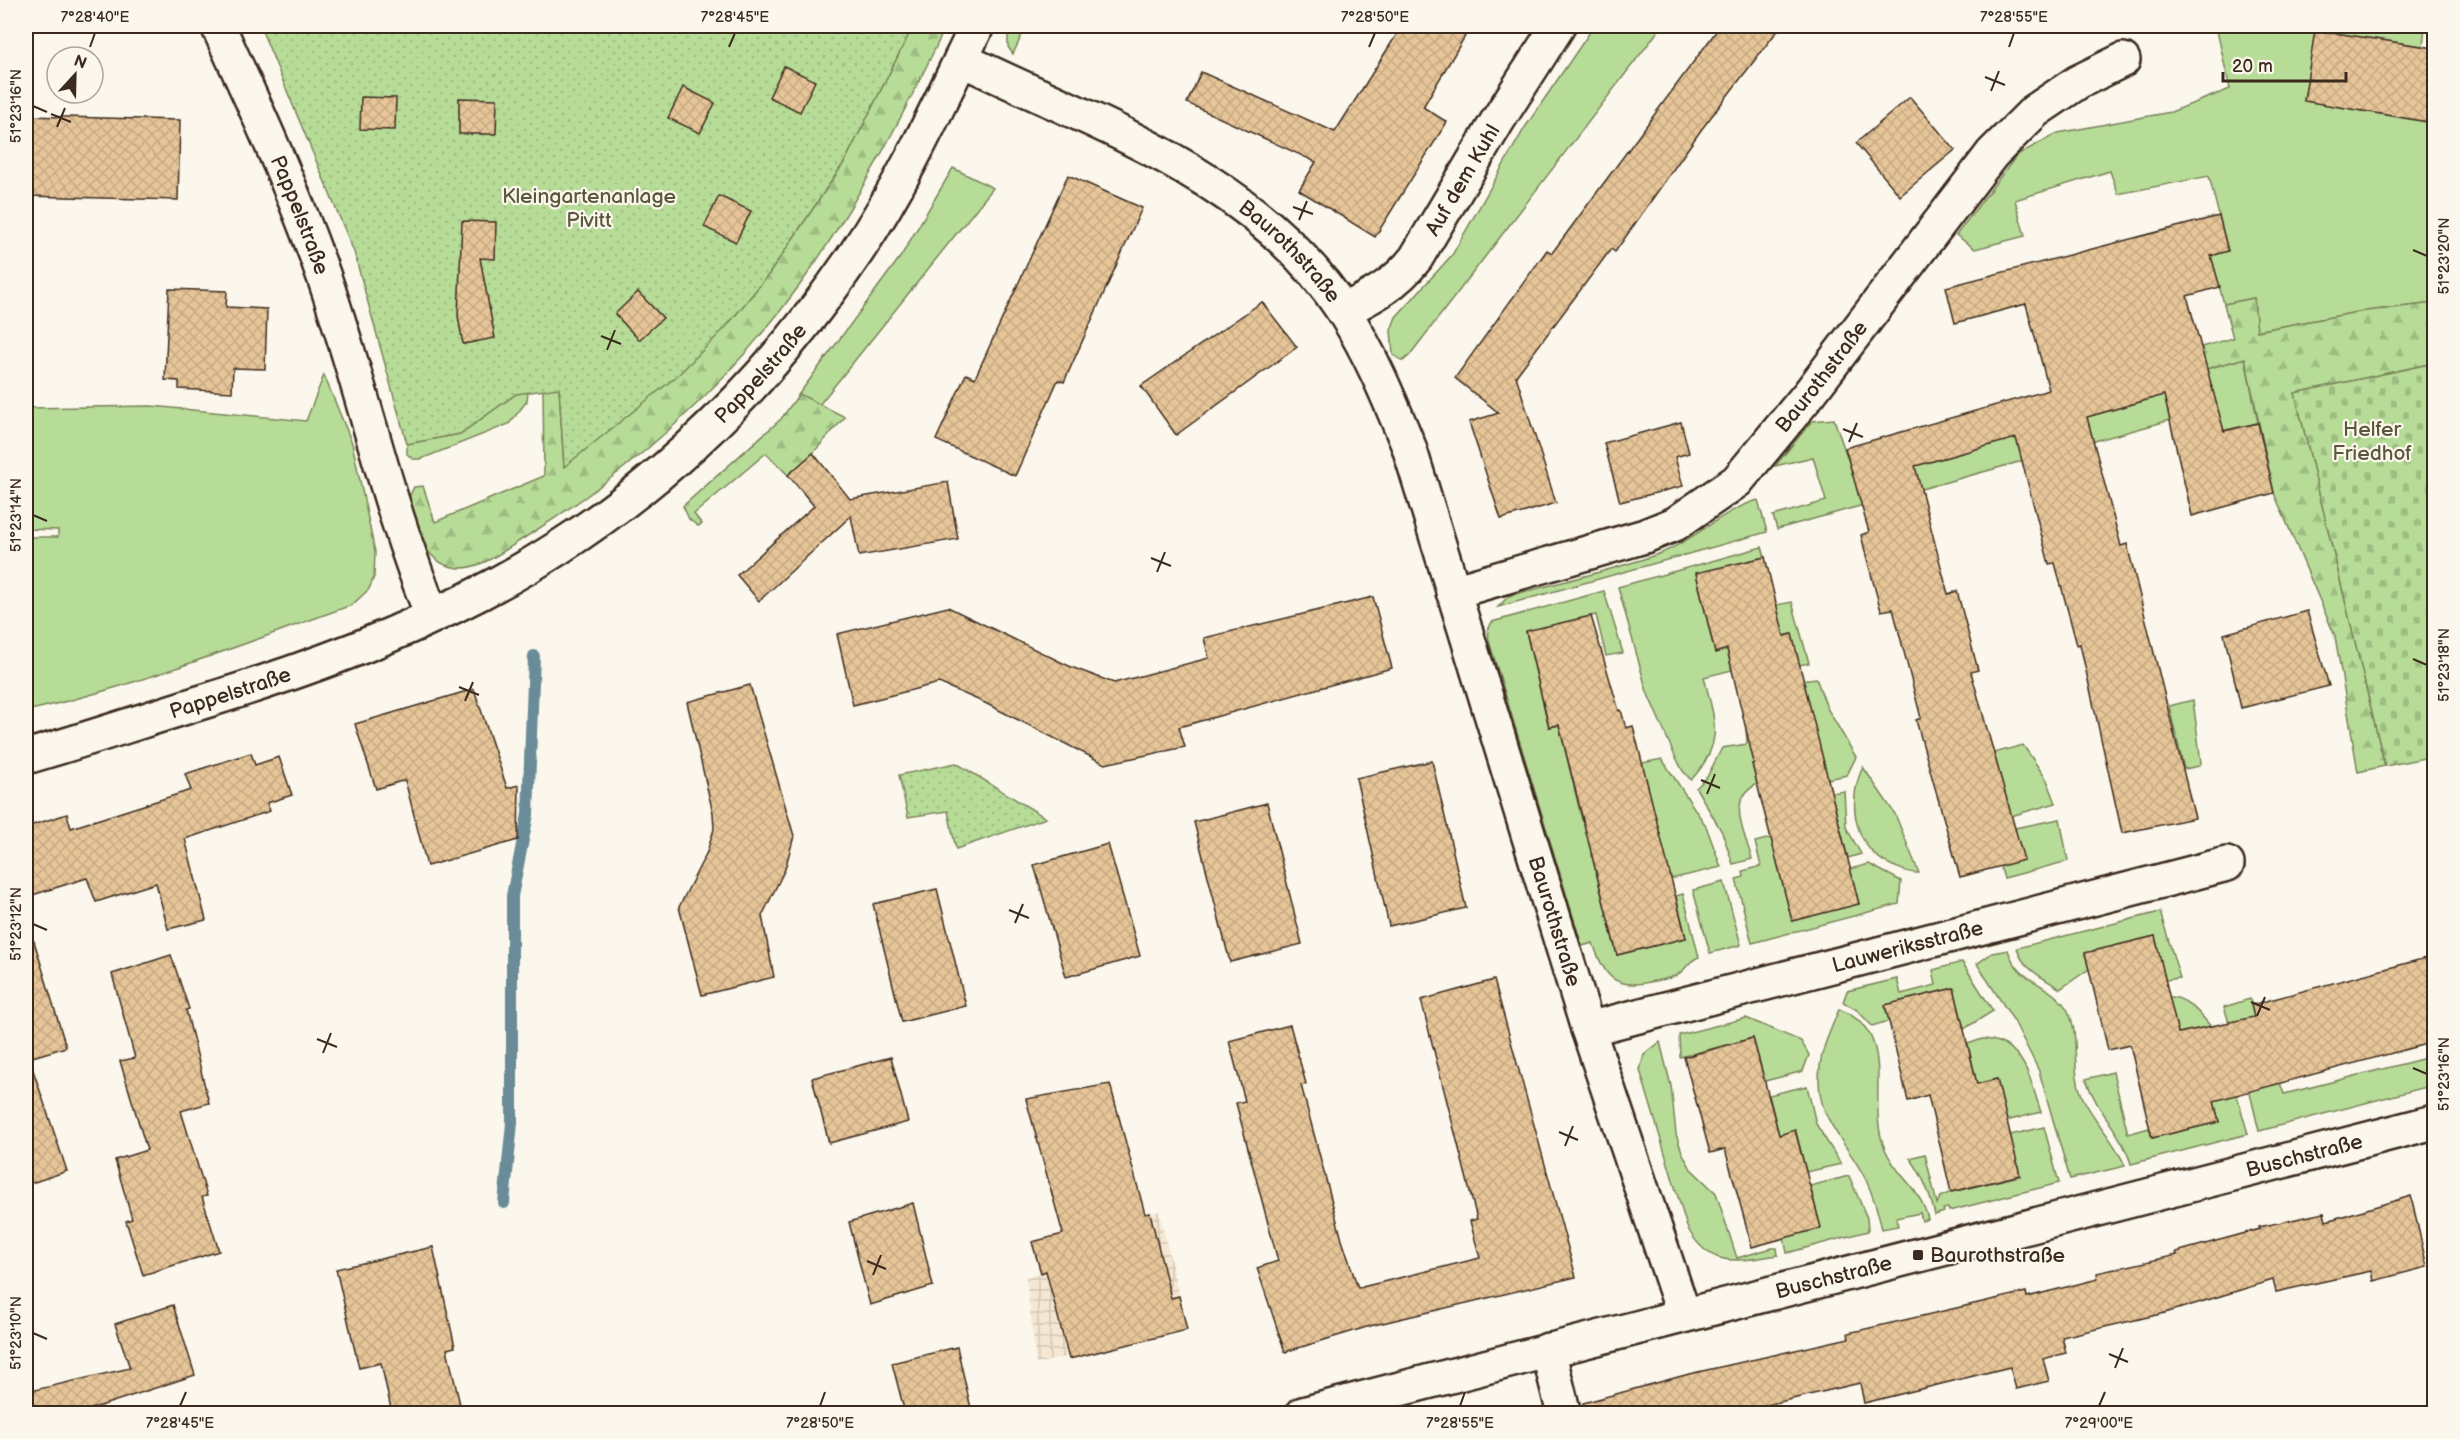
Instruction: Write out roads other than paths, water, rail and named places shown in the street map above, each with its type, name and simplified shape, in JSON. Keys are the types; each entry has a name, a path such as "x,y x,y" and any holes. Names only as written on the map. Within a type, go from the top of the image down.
{"street":[{"name":"Pappelstraße","path":"218,26 274,148 324,278 407,553 432,615"},
{"name":"Pappelstraße","path":"26,758 314,666 432,615 522,570 566,543 641,489 713,427 777,359 856,253 907,165 977,26"},
{"name":"Auf dem Kuhl","path":"1344,311 1384,291 1402,276 1416,258 1557,26"},
{"name":"Baurothstraße","path":"961,59 1164,153 1199,174 1269,227 1306,264 1344,311 1386,389 1409,447 1588,1029 1684,1315"},
{"name":"Baurothstraße","path":"1453,592 1645,536 1675,524 1737,481 1823,376 1992,154 2035,111 2078,82 2122,60"},
{"name":"Lauweriksstraße","path":"1588,1029 2227,864"},
{"name":"Buschstraße","path":"1303,1413 2434,1122"},
{"path":"1548,1350 1564,1413"}],"waterway":[{"path":"504,1203 512,1123 512,896 528,814 534,656"}],"place":[{"name":"Baurothstraße","path":"1918,1255"}],"park label":[{"name":"Kleingartenanlage Pivitt","path":"589,208"},
{"name":"Helfer Friedhof","path":"2372,441"}]}
